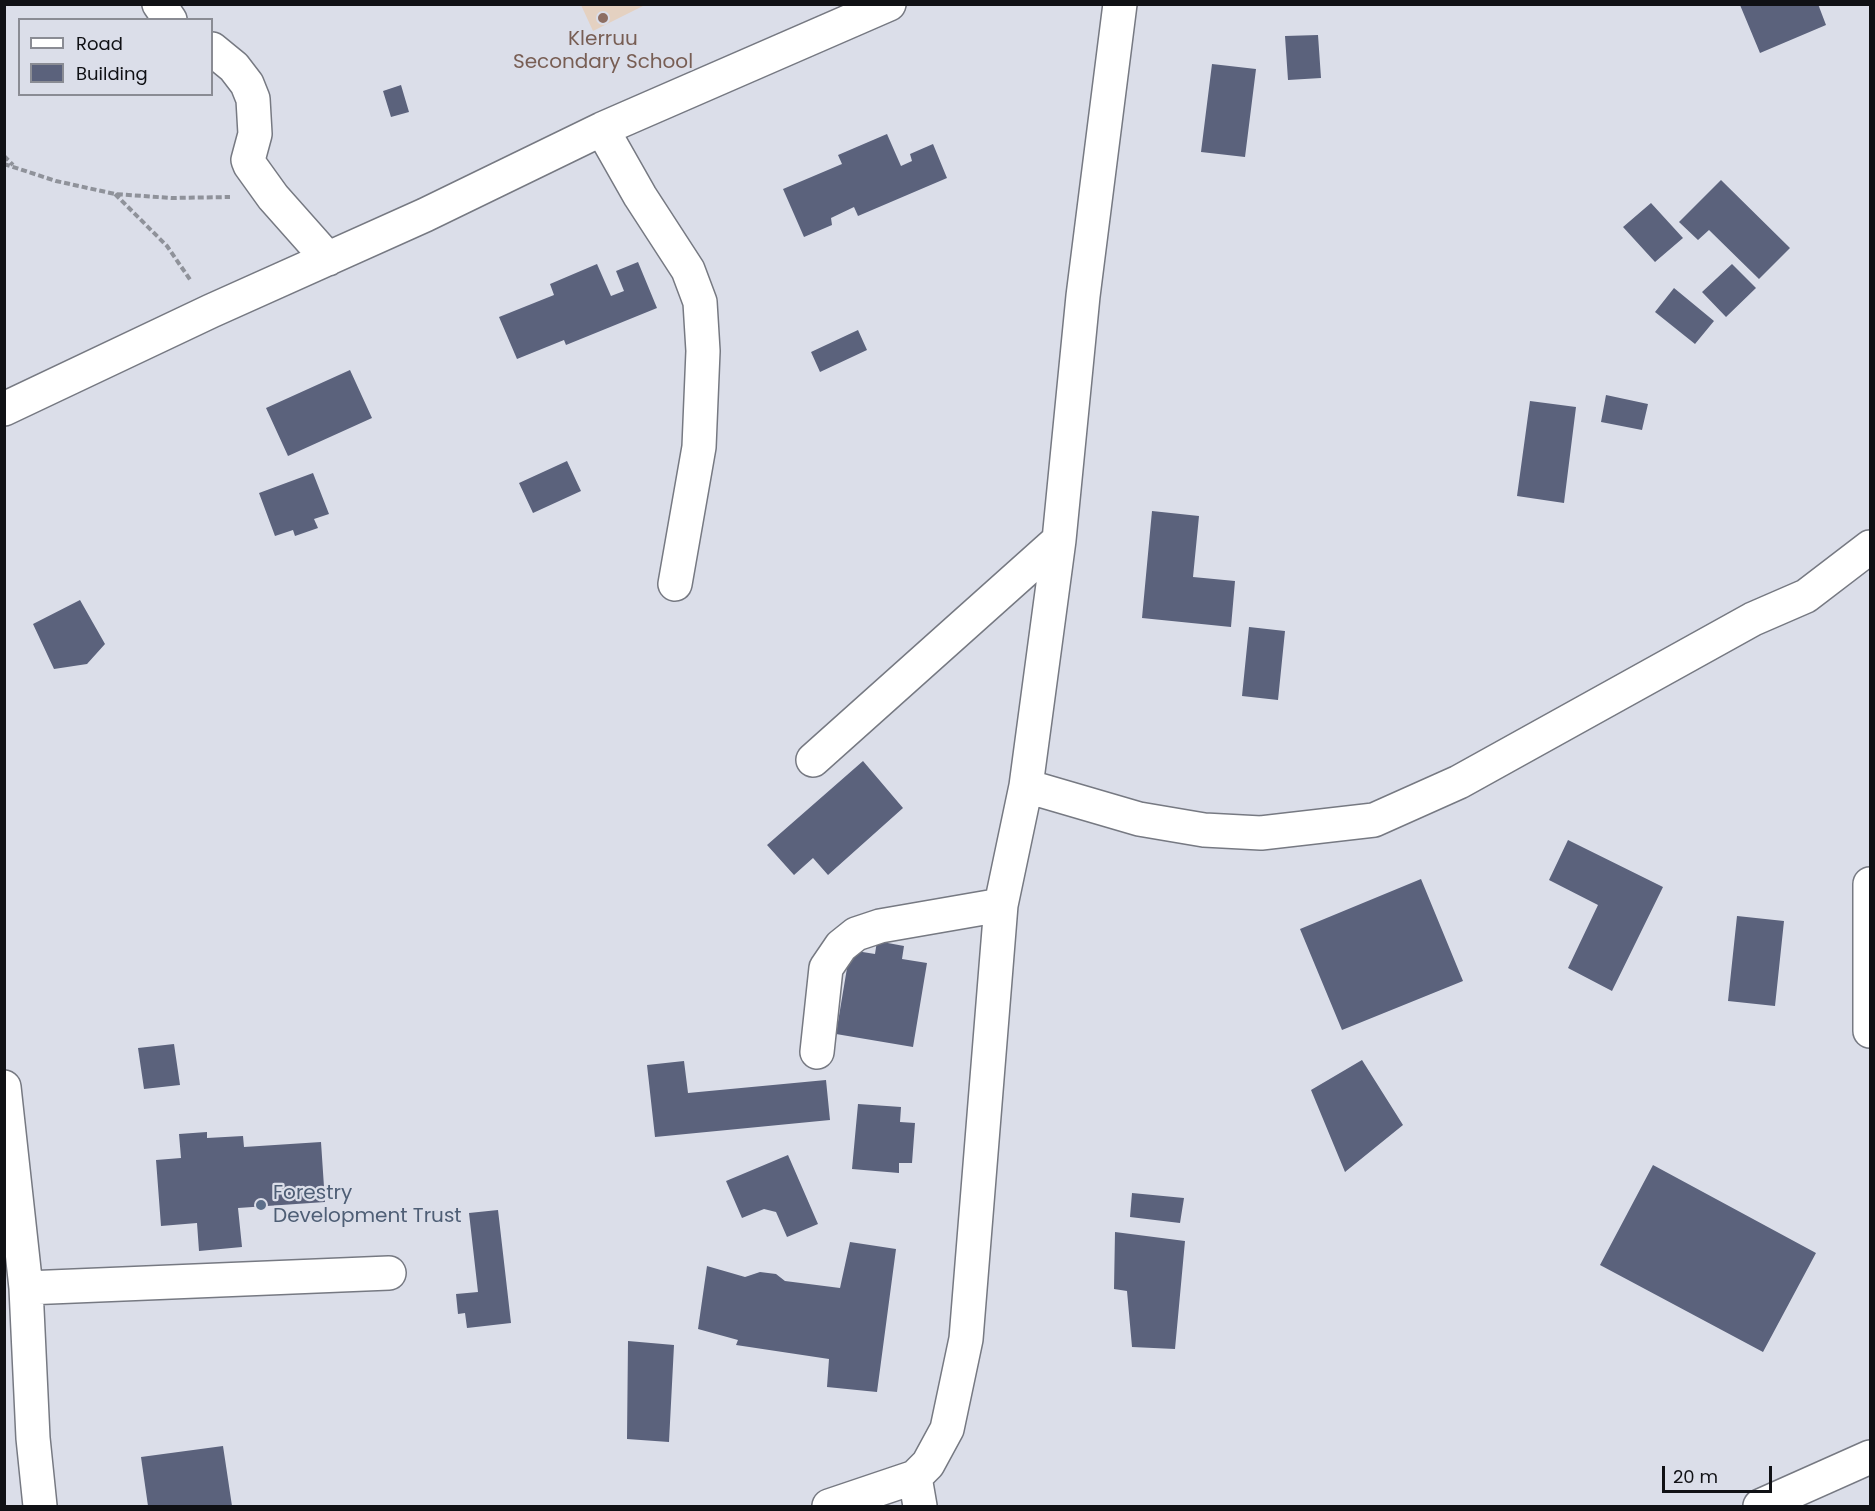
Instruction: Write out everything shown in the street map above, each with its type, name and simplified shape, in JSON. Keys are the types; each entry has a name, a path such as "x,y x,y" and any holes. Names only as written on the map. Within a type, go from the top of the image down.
{"street":[{"path":"159,4 169,18"},
{"path":"4,409 602,129 889,4"},
{"path":"830,1506 917,1492 928,1464 947,1429 966,1339 1001,905 1026,786 1059,540 1083,296 1120,4"},
{"path":"213,50 234,67 247,84 253,99 256,124 255,141 248,160 273,197 328,259"},
{"path":"602,129 640,196 688,270 700,302 703,351 699,447 675,584"},
{"path":"813,760 1059,540"},
{"path":"1026,786 1139,819 1204,830 1261,833 1374,820 1459,782 1753,619 1806,596 1870,547"},
{"path":"1870,884 1870,1031"},
{"path":"817,1052 826,968 841,946 856,934 880,926 1001,905"},
{"path":"4,1087 26,1288 33,1438 40,1506"},
{"path":"26,1288 389,1273"},
{"path":"1760,1506 1870,1457"}],"path":[{"path":"4,156 14,166"},
{"path":"4,164 56,181 115,194 171,198 218,195 246,198 273,197"},
{"path":"115,194 167,246 211,311"}],"shaded area":[{"name":"Klerruu Secondary School","path":"581,5 645,5 593,31"}],"building":[{"path":"1818,4 1826,25 1760,53 1740,5"},
{"path":"1318,35 1321,78 1288,80 1285,36"},
{"path":"1212,64 1256,69 1245,157 1201,152"},
{"path":"401,85 409,112 391,117 383,91"},
{"path":"887,134 901,166 912,161 910,154 933,144 947,178 858,216 854,207 831,218 832,225 804,237 783,189 842,164 838,155"},
{"path":"1721,180 1790,248 1759,279 1709,230 1698,240 1679,222"},
{"path":"1651,203 1683,238 1655,262 1623,227"},
{"path":"638,262 657,308 566,345 564,340 517,359 499,317 554,295 550,284 597,264 611,296 624,291 616,271"},
{"path":"1732,264 1756,288 1726,317 1702,292"},
{"path":"1674,288 1714,321 1695,344 1655,312"},
{"path":"858,330 867,350 820,372 811,352"},
{"path":"350,370 372,418 288,456 266,408"},
{"path":"1606,395 1648,404 1642,430 1601,422"},
{"path":"1530,401 1576,407 1564,503 1517,496"},
{"path":"567,461 581,491 533,513 519,483"},
{"path":"313,473 329,514 314,519 318,528 295,536 293,530 275,536 259,493"},
{"path":"1152,511 1199,516 1193,577 1235,581 1231,627 1142,618"},
{"path":"80,600 105,644 87,664 54,669 33,624"},
{"path":"1249,627 1285,631 1278,700 1242,696"},
{"path":"863,761 903,808 828,875 813,858 794,875 767,845"},
{"path":"1568,840 1663,887 1612,991 1568,968 1598,905 1549,880"},
{"path":"1421,879 1463,981 1342,1030 1300,929"},
{"path":"1737,916 1784,921 1775,1006 1728,1001"},
{"path":"877,941 904,946 902,959 927,963 913,1047 836,1034 850,950 875,954"},
{"path":"174,1044 180,1085 144,1089 138,1048"},
{"path":"1362,1060 1403,1125 1345,1172 1311,1090"},
{"path":"684,1061 688,1093 826,1080 830,1120 655,1137 647,1065"},
{"path":"858,1104 901,1107 900,1122 915,1123 912,1163 899,1163 899,1173 852,1169"},
{"path":"207,1132 207,1138 243,1136 244,1147 321,1142 325,1202 238,1208 242,1247 199,1251 197,1223 161,1226 156,1160 181,1158 179,1134"},
{"path":"788,1155 818,1224 787,1237 776,1212 764,1209 742,1218 726,1181"},
{"path":"1653,1165 1816,1253 1763,1352 1600,1265"},
{"path":"1132,1193 1184,1198 1180,1223 1130,1217"},
{"path":"498,1210 511,1323 467,1328 465,1313 458,1314 456,1294 478,1292 469,1213"},
{"path":"1115,1232 1185,1241 1175,1349 1132,1347 1127,1291 1114,1289"},
{"path":"850,1242 896,1249 877,1392 827,1387 829,1359 736,1345 738,1340 698,1329 707,1266 745,1277 760,1272 776,1274 785,1281 840,1288"},
{"path":"628,1341 674,1345 669,1442 627,1439"},
{"path":"223,1446 232,1506 148,1506 141,1457"}],"place":[{"name":"Klerruu Secondary School","path":"603,18"},
{"name":"Forestry Development Trust","path":"261,1205"}]}
